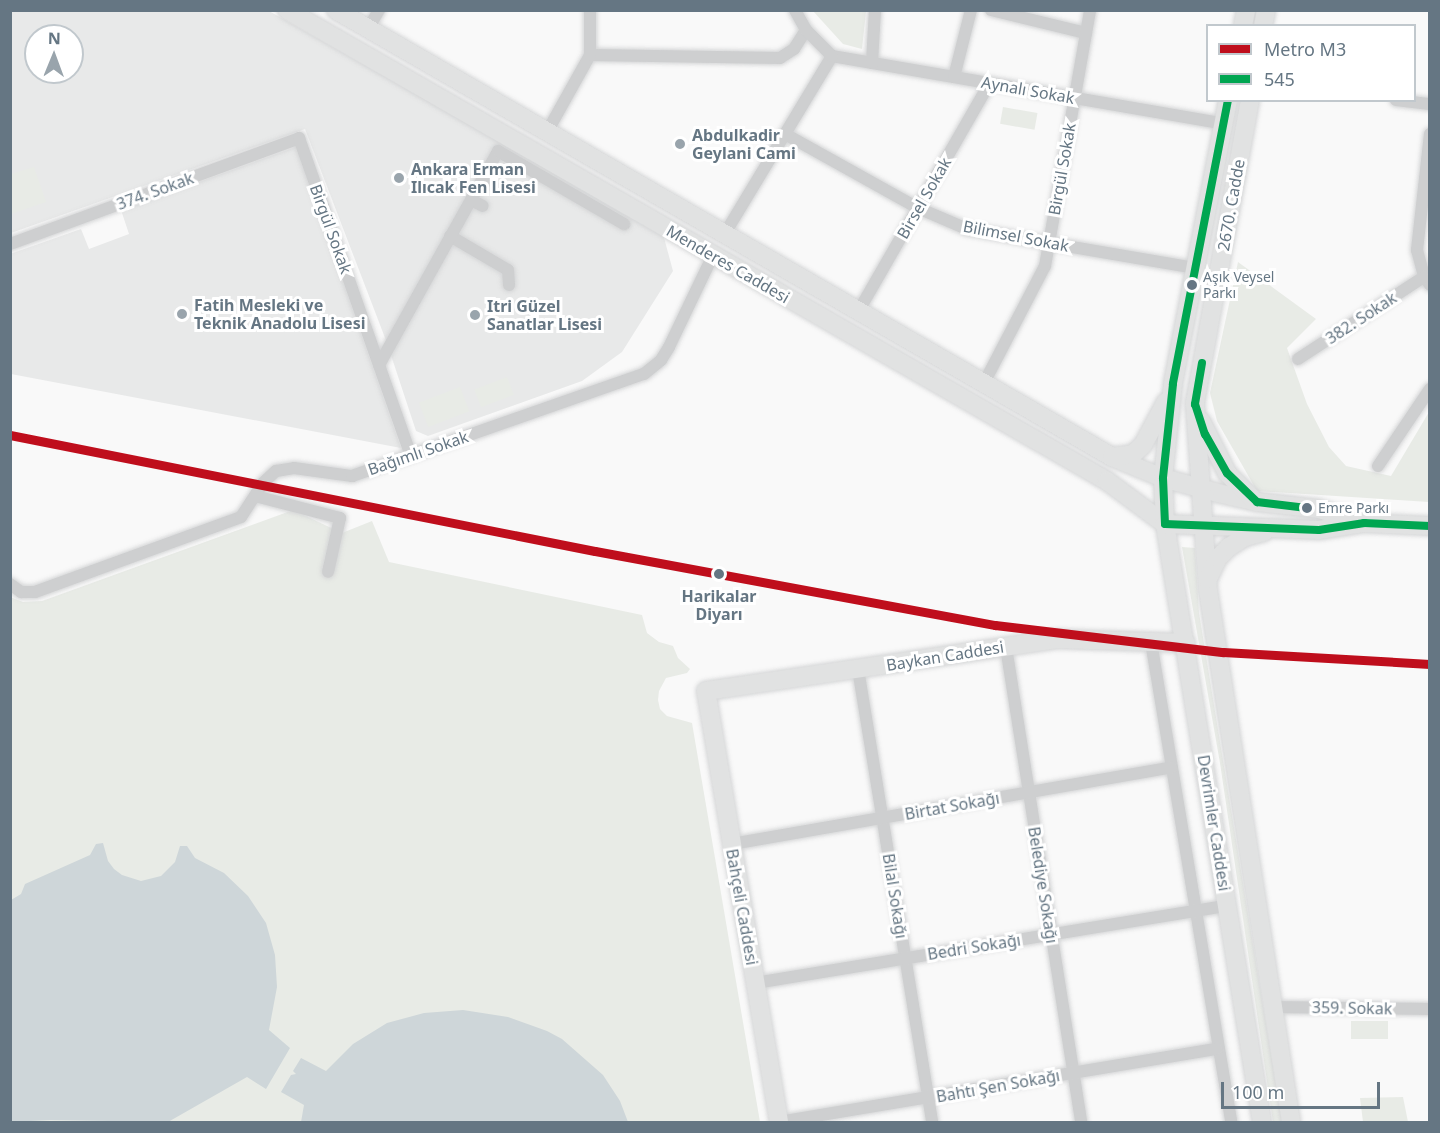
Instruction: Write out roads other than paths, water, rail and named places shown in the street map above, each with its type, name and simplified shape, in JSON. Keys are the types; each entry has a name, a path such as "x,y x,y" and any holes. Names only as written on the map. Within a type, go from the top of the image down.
{"main road":[{"name":"Menderes Caddesi","path":"287,10 1107,481 1165,524"},
{"name":"Menderes Caddesi","path":"336,10 983,385 1112,457 1163,478 1257,502 1318,509 1364,523"},
{"name":"2670. Cadde","path":"1165,524 1163,478 1173,384 1228,102"},
{"name":"2670. Cadde","path":"1204,525 1195,404 1250,102"},
{"path":"713,255 724,235"},
{"path":"1112,457 1133,454 1143,445 1159,420 1173,384"},
{"path":"1195,404 1205,434 1222,467 1238,487 1257,502"},
{"path":"1165,524 1319,530 1364,523 1430,526"},
{"name":"Devrimler Caddesi","path":"1165,524 1262,1122"},
{"name":"Devrimler Caddesi","path":"1204,525 1207,580 1275,1007 1291,1122"},
{"path":"1207,580 1218,558 1229,547 1245,537 1279,528"},
{"name":"Baykan Caddesi","path":"706,692 1056,639 1186,643"},
{"name":"Bahçeli Caddesi","path":"706,692 779,1122"}],"street":[{"path":"368,29 379,10"},
{"path":"547,132 590,55 590,10"},
{"path":"724,235 832,56 806,30 795,10"},
{"path":"872,63 875,10"},
{"path":"954,77 971,10"},
{"path":"991,10 1086,33"},
{"name":"Birgül Sokak","path":"983,385 1045,266 1090,10"},
{"path":"590,55 780,58 794,50 806,30"},
{"name":"Aynalı Sokak","path":"832,56 1224,124"},
{"name":"Birsel Sokak","path":"858,312 989,84"},
{"path":"1413,102 1430,104"},
{"name":"Bilimsel Sokak","path":"785,134 918,208 967,229 1196,267"},
{"path":"1427,281 1418,250 1430,134"},
{"name":"Birgül Sokak","path":"298,138 411,456"},
{"name":"374. Sokak","path":"10,244 298,138"},
{"path":"379,365 498,151 624,224"},
{"path":"482,180 494,186"},
{"path":"471,200 483,206"},
{"path":"450,236 508,270 509,285"},
{"name":"Bağımlı Sokak","path":"10,584 21,591 35,592 242,517 255,496 276,471 294,468 352,476 644,374 661,360 669,347 713,255"},
{"name":"382. Sokak","path":"1298,359 1427,281"},
{"path":"1378,466 1430,389"},
{"path":"255,496 340,518 328,572"},
{"path":"1151,642 1231,1122"},
{"name":"Belediye Sokağı","path":"1005,647 1081,1122"},
{"name":"Bilal Sokağı","path":"858,669 932,1122"},
{"name":"Birtat Sokağı","path":"732,844 1172,767"},
{"name":"Bedri Sokağı","path":"755,983 1227,906"},
{"name":"359. Sokak","path":"1275,1007 1430,1009"},
{"name":"Bahtı Şen Sokağı","path":"779,1122 1217,1048"}],"metro line":[{"name":"M3","path":"10,435 595,551 995,625 1223,652 1430,664"}],"place":[{"name":"Abdulkadir Geylani Cami","path":"680,144"},
{"name":"Ankara Erman Ilıcak Fen Lisesi","path":"399,178"},
{"name":"Aşık Veysel Parkı","path":"1192,285"},
{"name":"Fatih Mesleki ve Teknik Anadolu Lisesi","path":"182,314"},
{"name":"Itri Güzel Sanatlar Lisesi","path":"475,315"},
{"name":"Emre Parkı","path":"1307,508"},
{"name":"Harikalar Diyarı","path":"719,574"}]}
